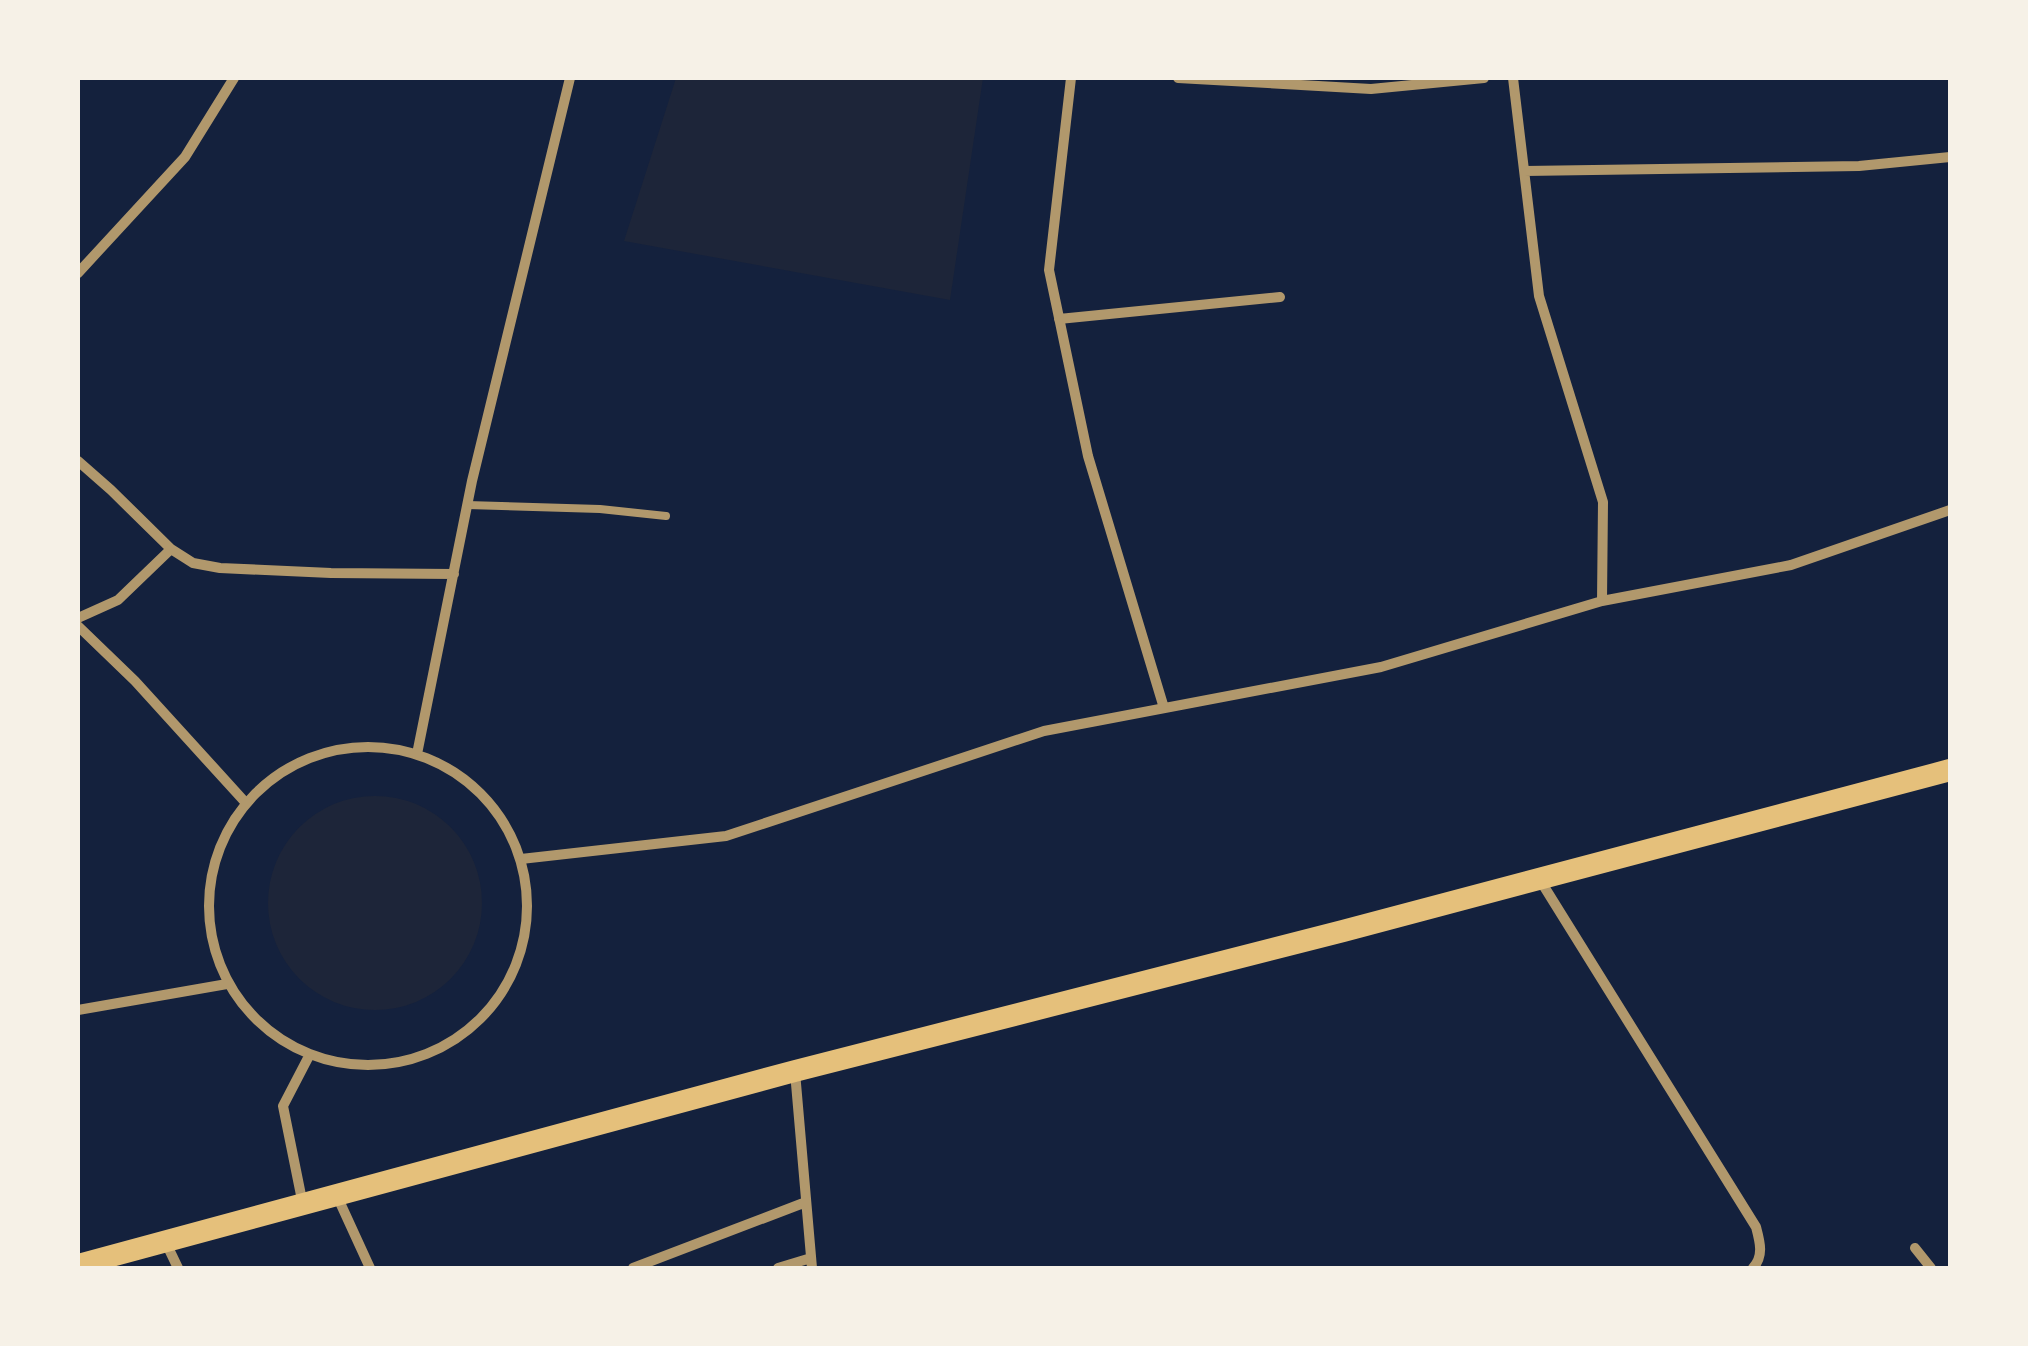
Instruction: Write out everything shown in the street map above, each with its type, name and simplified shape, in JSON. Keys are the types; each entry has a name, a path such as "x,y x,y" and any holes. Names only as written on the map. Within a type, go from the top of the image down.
{"main road":[{"path":"78,1265 795,1071 1950,770"}],"street":[{"path":"78,273 185,157 234,78"},
{"path":"417,754 467,505 570,78"},
{"path":"1071,78 1049,270 1088,456 1164,708"},
{"path":"1178,78 1289,81 1371,89 1484,78"},
{"path":"1513,78 1539,296 1602,502 1602,601"},
{"path":"1524,171 1859,166 1950,157"},
{"path":"1059,319 1280,296"},
{"path":"78,461 171,549 193,563 220,568 331,573 454,574"},
{"path":"521,858 726,836 1044,731 1381,667 1602,601 1791,565 1950,510"},
{"path":"78,618 118,600 171,549"},
{"path":"78,626 135,681 245,802"},
{"path":"370,746 417,754 462,777 498,813 521,858 528,909 520,960 495,1005 458,1040 411,1062 359,1067 309,1056 262,1027 227,984 210,938 208,890 220,843 245,802 280,771 323,752 370,746"},
{"path":"1540,879 1756,1227 1761,1247 1752,1268"},
{"path":"78,1010 227,984"},
{"path":"303,1205 284,1106 309,1056"},
{"path":"778,1268 812,1263 795,1071"},
{"path":"337,1195 370,1268"},
{"path":"633,1268 806,1202"},
{"path":"165,1242 178,1268"},
{"path":"1915,1248 1931,1268"}],"lane":[{"path":"467,505 600,508 666,516"}],"shaded area":[{"path":"676,78 983,78 950,300 624,241"},
{"path":"375,796 416,804 451,827 474,862 482,903 474,944 451,979 416,1002 375,1010 334,1002 299,979 276,944 268,903 276,862 299,827 334,804"}]}
